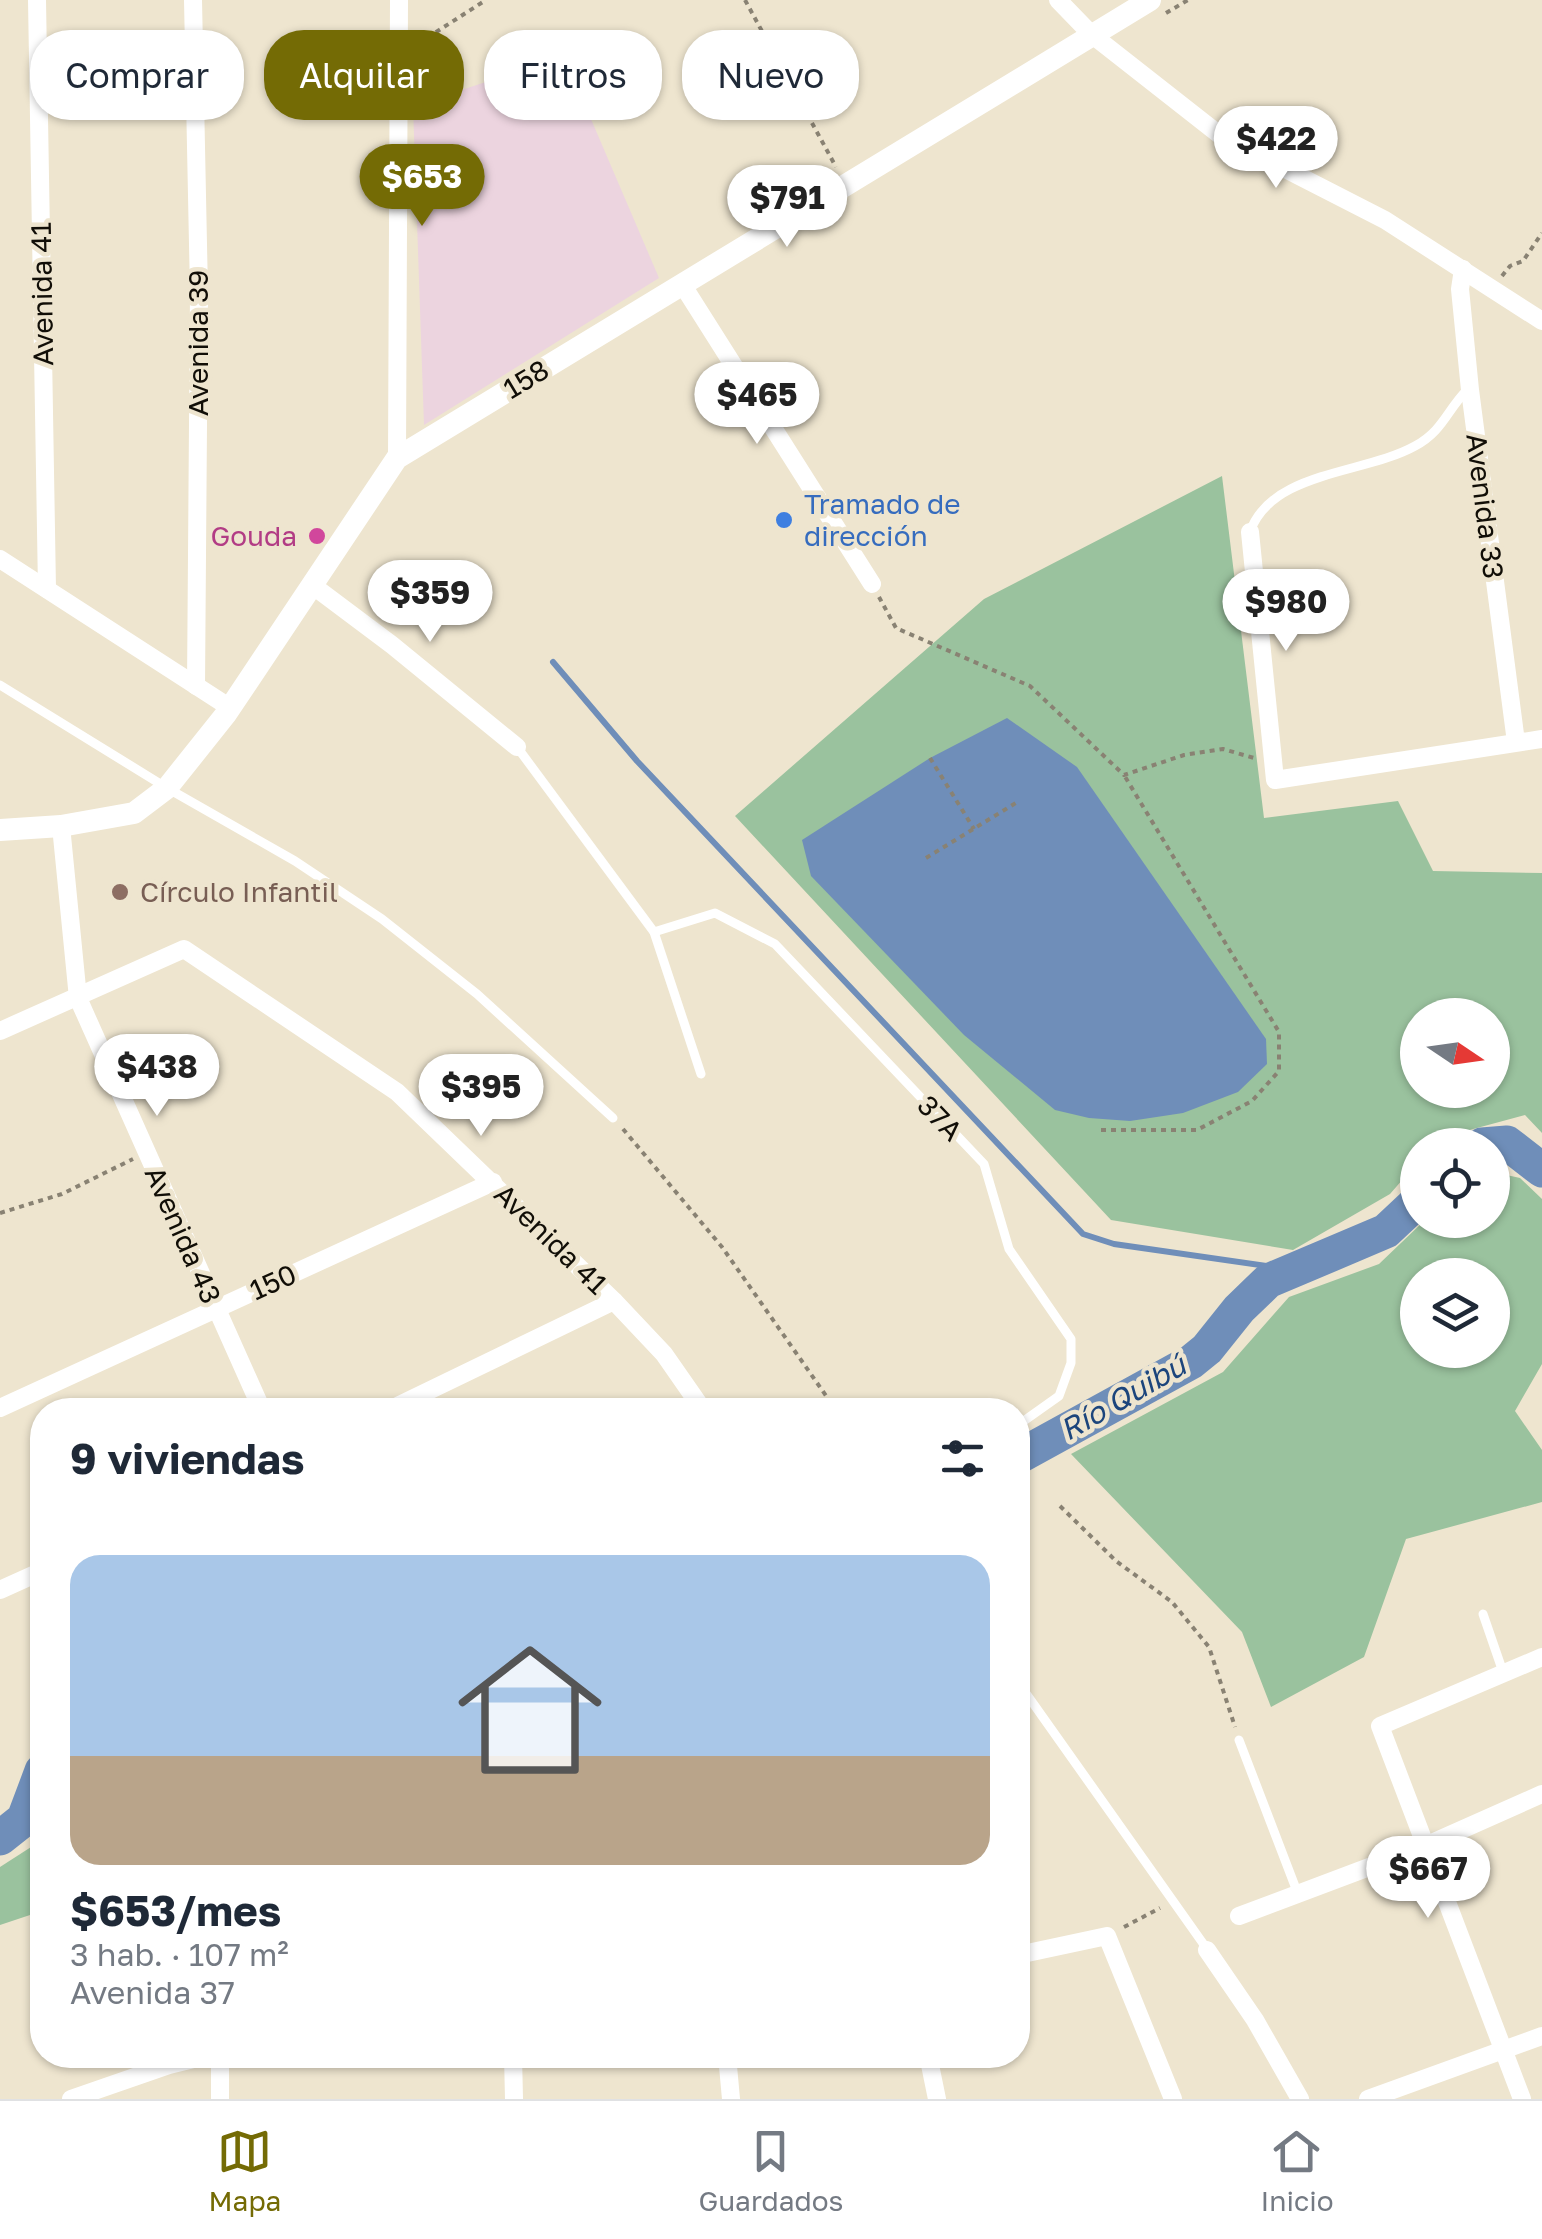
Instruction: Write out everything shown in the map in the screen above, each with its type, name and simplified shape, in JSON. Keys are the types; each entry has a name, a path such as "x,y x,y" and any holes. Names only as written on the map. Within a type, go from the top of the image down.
{"street":[{"name":"Avenida 41","path":"36,0 46,588"},
{"name":"Avenida 39","path":"193,0 199,293 196,686"},
{"path":"398,30 399,0"},
{"path":"1058,0 1091,34 1221,136 1385,220 1542,321"},
{"name":"158","path":"0,830 61,826 134,813 167,788 229,707 398,458 1150,0"},
{"path":"398,120 398,458"},
{"name":"Avenida 33","path":"1463,269 1460,288 1470,390 1516,742"},
{"path":"682,284 872,584"},
{"path":"1250,532 1275,780 1542,739"},
{"path":"0,559 229,707"},
{"path":"312,585 517,747"},
{"name":"Avenida 43","path":"61,826 78,998 256,1398"},
{"name":"Avenida 41","path":"78,998 184,949 398,1092 614,1302 664,1354 695,1398"},
{"path":"0,1032 78,998"},
{"name":"150","path":"0,1408 493,1182"},
{"path":"414,1398 614,1302"},
{"path":"0,1590 30,1576"},
{"path":"1522,2099 1380,1726 1542,1657"},
{"path":"1239,1916 1425,1846 1542,1794"},
{"path":"1030,1952 1107,1936 1173,2099"},
{"path":"1208,1950 1256,2020 1300,2099"},
{"path":"1368,2099 1542,2036"},
{"path":"70,2099 158,2068"},
{"path":"220,2068 220,2099"},
{"path":"513,2068 514,2099"},
{"path":"728,2068 732,2099"},
{"path":"931,2068 937,2099"}],"lane":[{"path":"1250,532 1270,500 1327,474 1387,460 1416,446 1438,431 1465,391 1470,390"},
{"path":"0,685 295,861 382,919 477,994 613,1118"},
{"path":"517,747 654,932 701,1074"},
{"name":"37A","path":"654,932 715,913 776,944 984,1164 1009,1249 1071,1340 1071,1364 1059,1396 1030,1417"},
{"path":"1483,1614 1503,1672"},
{"path":"1030,1699 1208,1950"},
{"path":"1239,1740 1298,1894"}],"path":[{"path":"438,30 486,0"},
{"path":"745,0 846,184"},
{"path":"1494,288 1510,266 1523,261 1542,233"},
{"path":"872,584 896,628 1030,686 1124,775 1279,1032 1279,1072 1252,1101 1197,1130 1101,1130"},
{"path":"1124,775 1184,755 1222,749 1273,764"},
{"path":"930,758 974,829"},
{"path":"926,858 1019,801"},
{"path":"613,1118 722,1247 828,1398"},
{"path":"0,1213 62,1194 146,1153"},
{"path":"1060,1506 1116,1560 1172,1602 1209,1647 1239,1740"},
{"path":"1107,1936 1173,1901"}],"shaded area":[{"path":"484,82 484,120 591,120 659,278 424,425 413,120 464,120 464,89"}],"green space":[{"path":"1222,476 1264,818 1398,801 1433,871 1542,873 1542,1133 1525,1115 1477,1128 1400,1128 1400,1183 1390,1194 1293,1250 1111,1220 735,816 984,599"},
{"path":"1510,1176 1520,1178 1542,1199 1542,1364 1515,1411 1542,1450 1542,1502 1406,1539 1364,1657 1271,1707 1242,1632 1071,1454 1223,1372 1289,1297 1379,1264 1406,1238 1510,1238"},
{"path":"30,1848 30,1915 0,1925 0,1867"}],"water":[{"path":"1007,718 1077,767 1266,1039 1267,1064 1238,1092 1183,1113 1130,1121 1055,1110 964,1035 811,876 802,840 930,758"}],"waterway":[{"path":"553,662 637,761 1083,1234 1114,1244 1295,1270"},
{"name":"Río Quibú","path":"1510,1145 1542,1170"},
{"name":"Río Quibú","path":"1030,1450 1191,1362 1268,1281 1386,1231 1400,1218"},
{"name":"Río Quibú","path":"0,1838 24,1819 30,1803"}],"place":[{"name":"Tramado de dirección","path":"784,520"},
{"name":"Gouda","path":"317,536"},
{"name":"Círculo Infantil","path":"120,892"}]}
